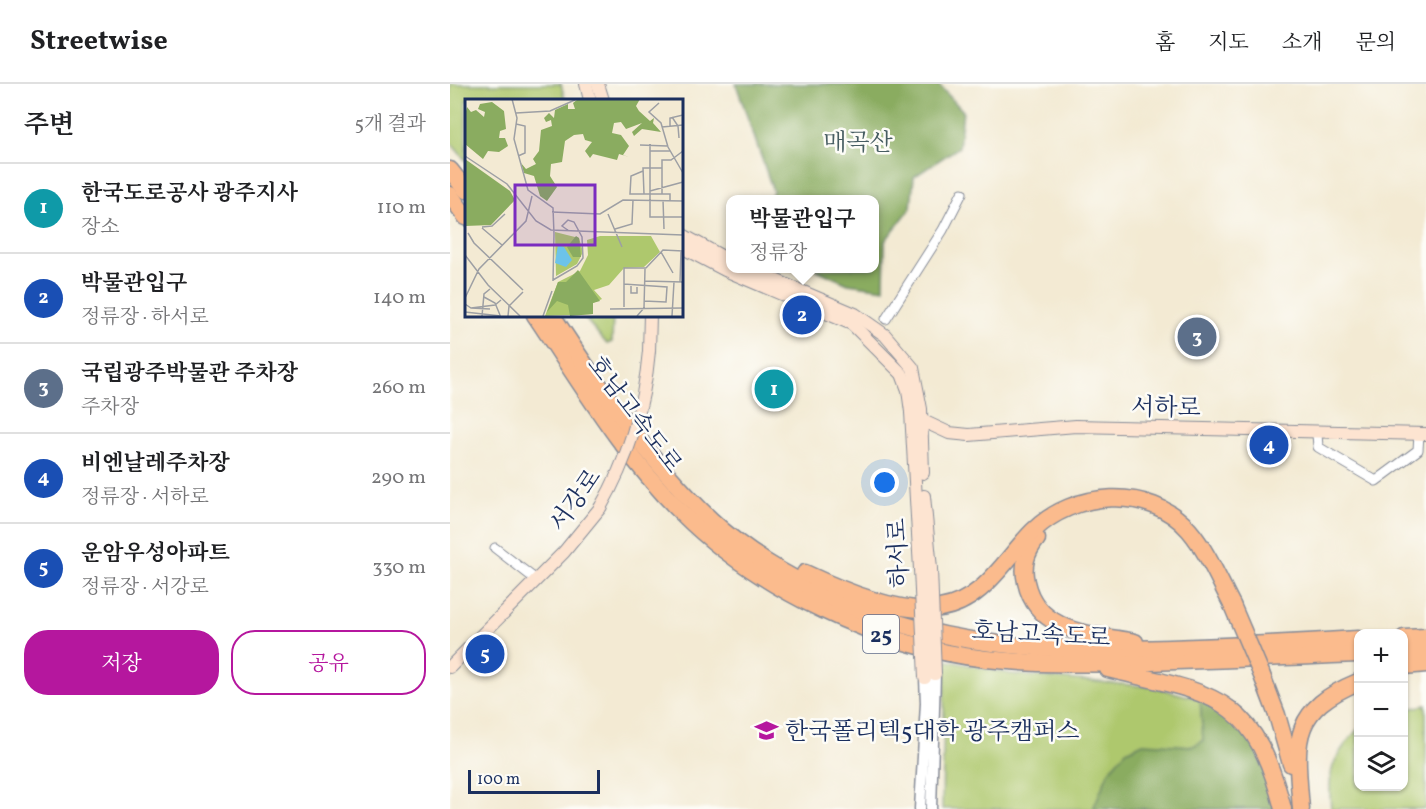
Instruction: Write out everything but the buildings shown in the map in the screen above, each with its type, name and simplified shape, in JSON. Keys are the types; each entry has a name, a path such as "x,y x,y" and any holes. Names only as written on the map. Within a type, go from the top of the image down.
{"highway":[{"path":"450,170 465,189"},
{"path":"450,195 465,217"},
{"name":"호남고속도로","path":"536,316 607,423 640,466 682,513 737,560 829,613 883,634 984,659 1083,663 1354,654"},
{"name":"호남고속도로","path":"553,316 659,467 711,520 746,549 793,579 849,607 898,625 999,646 1072,651 1354,639"},
{"path":"688,496 783,562 818,579 908,609 941,608 983,586 1001,571 1033,531 1053,515 1074,504 1094,499 1133,500 1171,515 1188,530 1227,606 1288,749 1300,809"},
{"path":"1171,648 1066,629 1053,623 1034,603 1025,578 1025,563 1035,540 1056,521 1082,509 1118,504 1140,509 1158,517 1179,532 1227,606"},
{"path":"1408,638 1426,637"},
{"path":"1408,652 1426,651"},
{"path":"1083,663 1190,688 1221,702 1243,719 1258,738 1267,758 1283,809"},
{"path":"1408,666 1426,664"},
{"path":"1256,674 1279,750 1288,809"},
{"path":"1300,809 1297,748 1304,723 1321,702 1357,683"}],"main road":[{"path":"586,84 590,99"},
{"path":"598,84 603,99"},
{"path":"682,235 726,259"},
{"name":"하서로","path":"682,250 726,269"},
{"name":"하서로","path":"735,273 852,324 902,374 916,416"},
{"name":"하서로","path":"759,273 855,314 885,334 913,368 926,569 930,676"},
{"name":"서강로","path":"450,667 576,539 600,508 632,442 642,406 649,351 650,316"},
{"name":"서하로","path":"916,416 949,433 969,435 1076,426 1317,434 1423,434"}],"street":[{"path":"886,319 943,230 962,193"},
{"path":"1317,434 1318,447 1376,481 1418,450 1423,434"},
{"path":"495,548 535,579"},
{"name":"하서로","path":"920,809 926,703 930,676"},
{"name":"하서로","path":"930,676 931,809"}],"green space":[{"path":"450,84 561,84 565,99 465,99 465,160 450,142"},
{"name":"매곡산","path":"736,84 938,84 963,111 959,147 914,177 911,208 885,241 884,289 848,284 824,273 879,273 879,195 771,195 773,191"},
{"path":"583,316 613,316 612,342 607,344"},
{"path":"945,660 1011,674 1153,687 1200,699 1274,809 942,809"},
{"path":"1200,699 1231,722 1252,744 1265,771 1274,809 1093,809 1109,771 1126,751 1143,743 1193,746 1203,741"},
{"path":"1426,705 1426,809 1331,809 1330,784 1333,765 1342,748 1354,734 1354,791 1408,791 1408,709"}],"place":[{"name":"박물관입구","path":"802,315"},
{"name":"국립광주박물관 주차장","path":"1197,337"},
{"name":"한국도로공사 광주지사","path":"774,389"},
{"name":"비엔날레주차장","path":"1269,445"},
{"name":"운암우성아파트","path":"485,654"},
{"name":"한국폴리텍5대학 광주캠퍼스","path":"767,731"}]}
